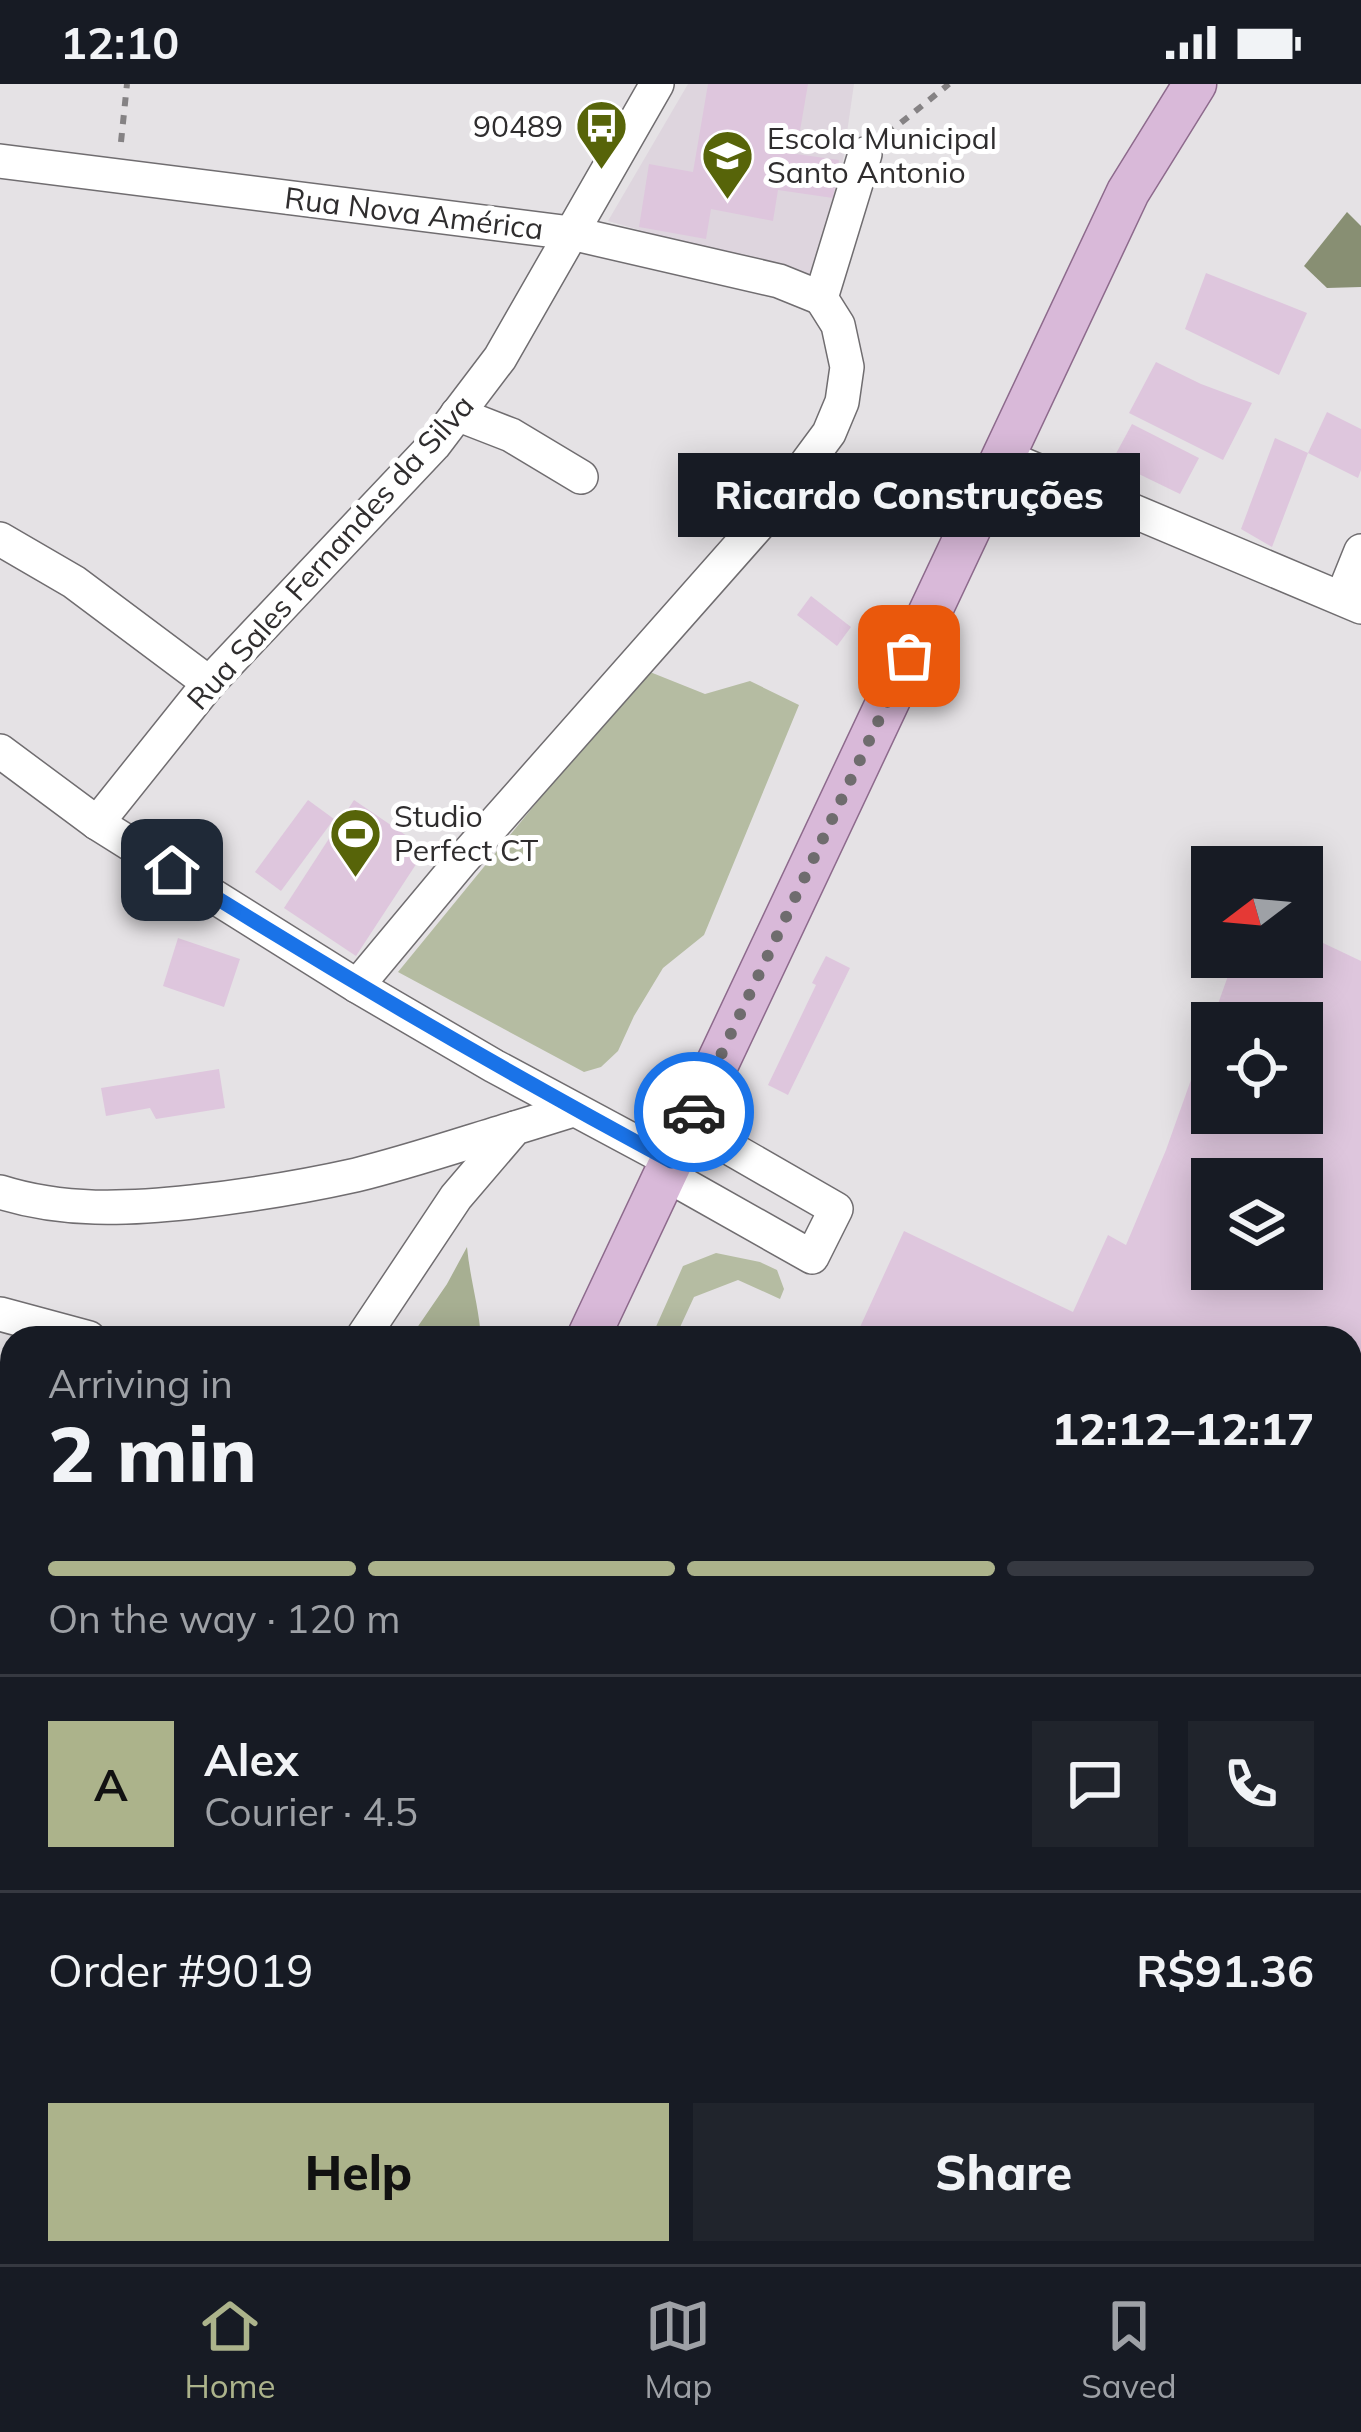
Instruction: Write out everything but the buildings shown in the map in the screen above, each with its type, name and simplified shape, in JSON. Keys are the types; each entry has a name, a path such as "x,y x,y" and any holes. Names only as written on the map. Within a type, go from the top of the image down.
{"main road":[{"path":"594,1326 1129,192 1195,84"}],"street":[{"name":"Rua Sales Fernandes da Silva","path":"97,824 209,682 434,446 500,358 657,84"},
{"path":"357,986 775,506 829,433 842,402 847,367 838,325 821,298 866,154"},
{"name":"Rua Nova América","path":"0,161 571,233 778,281 821,298"},
{"path":"457,414 511,435 581,477"},
{"path":"1005,457 1352,603 1361,551"},
{"path":"0,539 74,582 209,682"},
{"path":"0,751 97,824 357,986 573,1110 675,1153 836,1209 812,1257 675,1153"},
{"path":"0,1192 76,1208 226,1198 355,1175 573,1110"},
{"path":"370,1326 456,1197 515,1128"},
{"path":"0,1314 44,1326"}],"path":[{"path":"118,175 127,84"},
{"path":"866,154 950,84"}],"shaded area":[{"name":"Escola Municipal Santo Antonio","path":"688,84 854,84 833,230 819,281 608,221"},
{"path":"1347,212 1361,226 1361,287 1327,288 1304,266"},
{"path":"645,670 705,694 750,681 799,705 704,935 663,968 618,1051 601,1067 584,1072 398,972"},
{"path":"467,1247 479,1326 418,1326"},
{"path":"716,1253 760,1262 777,1270 784,1289 780,1299 738,1280 694,1297 681,1326 656,1326 683,1266"}],"way so far":[{"path":"694,1112 909,656"}],"place":[{"name":"90489","path":"602,172"},
{"name":"Escola Municipal Santo Antonio","path":"728,201"},
{"name":"Ricardo Construções","path":"909,656"},
{"name":"Studio Perfect CT","path":"355,879"}],"route":[{"path":"172,870 357,986 671,1161 694,1112"}]}
